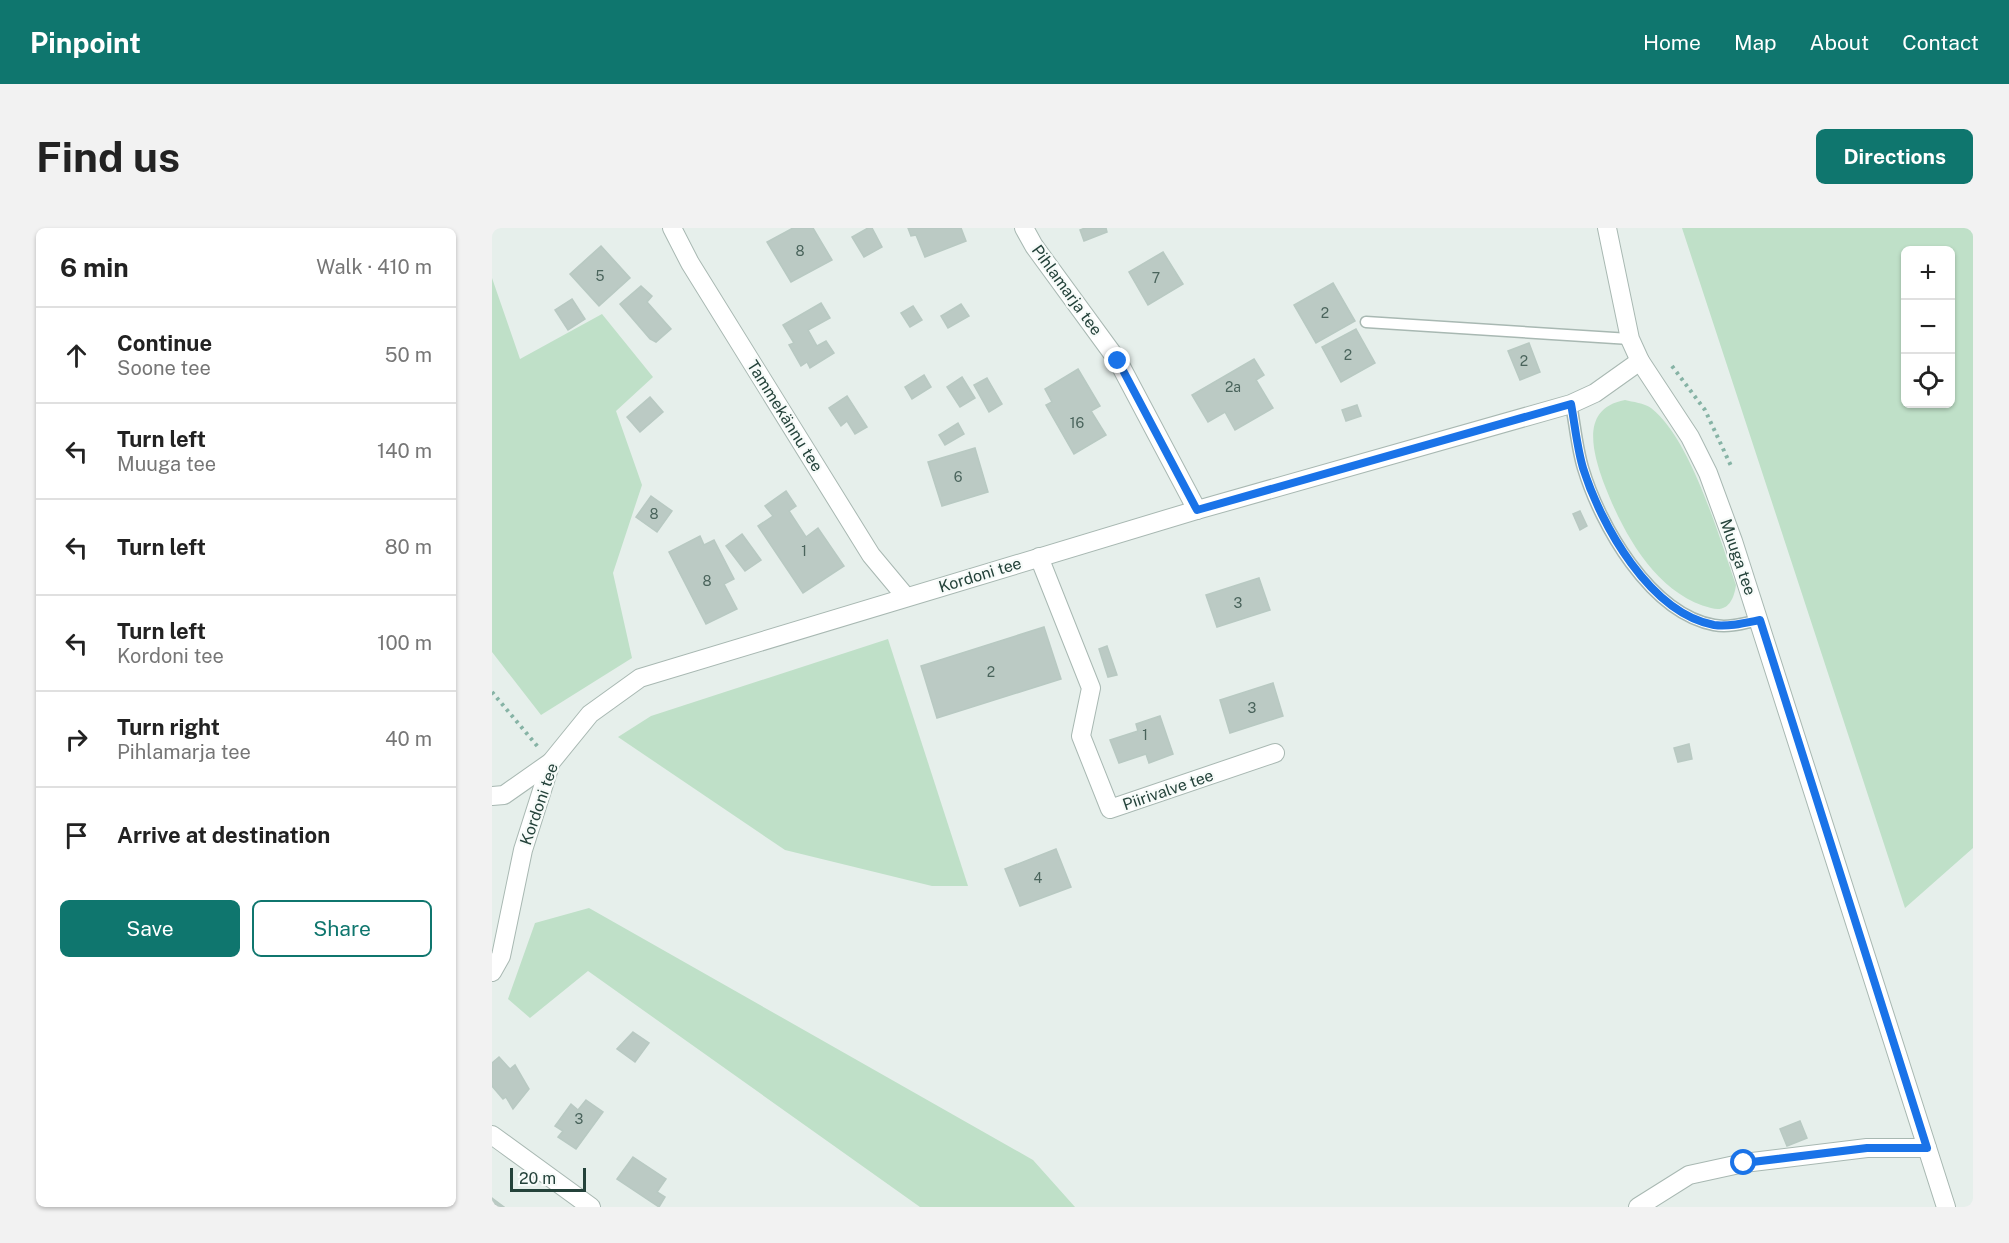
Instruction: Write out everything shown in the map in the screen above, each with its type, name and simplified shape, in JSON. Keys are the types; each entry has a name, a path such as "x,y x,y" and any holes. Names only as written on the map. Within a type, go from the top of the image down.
{"street":[{"name":"Tammekännu tee","path":"672,228 690,263 871,555 906,597"},
{"name":"Pihlamarja tee","path":"1024,228 1034,246 1118,361 1197,510"},
{"name":"Muuga tee","path":"1607,228 1630,339 1640,361 1690,437 1708,473 1760,620 1946,1207"},
{"name":"Kordoni tee","path":"492,972 501,956 524,850 551,762 590,714 640,678 1197,510 1571,404 1595,393 1640,361"},
{"name":"Piirivalve tee","path":"1039,557 1091,688 1081,736 1110,809 1275,753"},
{"path":"492,796 504,795 551,762"},
{"path":"492,1135 591,1207"},
{"path":"1638,1207 1689,1175 1744,1163 1867,1148 1927,1148"}],"lane":[{"path":"1366,322 1630,339"},
{"path":"1571,404 1583,467 1599,512 1621,548 1646,581 1669,603 1690,617 1715,625 1735,625 1760,620"}],"path":[{"path":"492,692 551,762"}],"green space":[{"path":"1682,228 1973,228 1973,848 1905,908"},
{"path":"492,278 520,359 602,314 653,377 616,411 642,485 613,573 632,658 541,715 492,652"},
{"path":"1625,400 1651,408 1679,442 1691,465 1736,585 1732,600 1726,607 1711,608 1691,601 1673,589 1643,558 1620,520 1599,469 1593,432 1601,412"},
{"path":"888,639 968,886 932,886 785,850 618,737 651,716"},
{"path":"589,908 1033,1160 1075,1207 920,1207 588,971 530,1018 508,999 535,923"}],"building":[{"path":"793,228 813,228 832,260 791,282 767,242"},
{"path":"872,228 882,247 864,257 852,237"},
{"path":"908,228 961,228 966,241 925,257 916,235 911,236"},
{"path":"1106,228 1107,232 1084,241 1080,230"},
{"path":"601,246 630,278 599,306 570,274"},
{"path":"1163,252 1183,284 1148,305 1129,272"},
{"path":"1333,283 1355,321 1316,343 1294,305"},
{"path":"641,286 652,296 647,302 671,329 656,342 650,339 620,304"},
{"path":"572,299 585,319 568,330 555,310"},
{"path":"821,303 830,318 808,330 817,346 826,341 834,353 810,368 807,362 801,366 789,345 794,343 783,325"},
{"path":"961,304 969,316 948,328 941,316"},
{"path":"913,306 922,320 910,327 901,313"},
{"path":"1356,329 1375,363 1341,382 1322,347"},
{"path":"1529,343 1540,372 1520,380 1508,351"},
{"path":"1254,359 1264,375 1256,380 1273,408 1235,430 1225,412 1208,422 1192,395"},
{"path":"1078,369 1100,406 1091,411 1106,435 1074,454 1046,405 1052,402 1045,389"},
{"path":"924,375 931,387 912,399 905,387"},
{"path":"962,377 975,398 960,407 947,387"},
{"path":"987,378 1002,404 989,412 974,385"},
{"path":"847,396 867,427 855,434 847,421 841,426 829,408"},
{"path":"650,397 663,412 640,432 627,417"},
{"path":"1357,405 1361,416 1346,421 1342,410"},
{"path":"958,423 964,434 945,445 939,435"},
{"path":"975,448 988,492 942,506 928,462"},
{"path":"786,491 796,506 789,511 806,537 818,528 844,566 803,593 758,526 773,516 765,506"},
{"path":"651,496 672,511 657,532 636,517"},
{"path":"1580,511 1587,526 1580,530 1573,514"},
{"path":"742,534 761,560 745,571 726,546"},
{"path":"700,536 704,545 714,540 734,579 724,584 737,609 706,624 669,552"},
{"path":"1259,578 1270,610 1217,627 1206,595"},
{"path":"1044,627 1061,679 937,718 921,666"},
{"path":"1107,646 1117,675 1108,677 1099,649"},
{"path":"1273,683 1283,716 1230,733 1220,700"},
{"path":"1160,716 1173,754 1149,763 1146,754 1119,763 1110,740 1138,731 1136,724"},
{"path":"1689,744 1692,759 1678,762 1674,748"},
{"path":"1056,849 1071,887 1020,906 1005,869"},
{"path":"633,1032 649,1043 635,1062 617,1049"},
{"path":"499,1057 510,1069 515,1065 529,1089 513,1109 506,1097 503,1099 492,1086 492,1063"},
{"path":"586,1100 603,1112 576,1149 558,1137 563,1131 555,1126 571,1104 578,1110"},
{"path":"1800,1121 1807,1138 1787,1146 1780,1129"},
{"path":"633,1157 666,1179 657,1192 665,1197 659,1207 617,1179"},
{"path":"492,1198 504,1207 492,1207"}],"route":[{"path":"1118,361 1197,510 1571,404 1583,467 1599,512 1621,548 1646,581 1669,603 1690,617 1715,625 1735,625 1760,620 1927,1148 1867,1148 1744,1163"}]}
